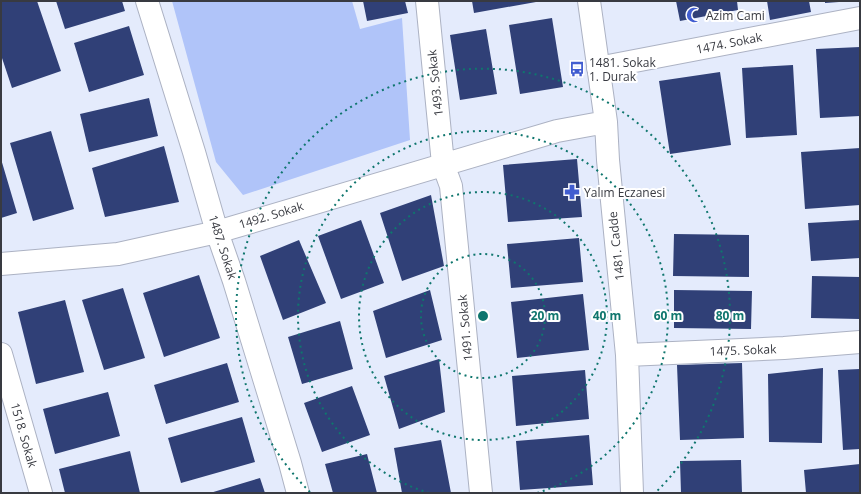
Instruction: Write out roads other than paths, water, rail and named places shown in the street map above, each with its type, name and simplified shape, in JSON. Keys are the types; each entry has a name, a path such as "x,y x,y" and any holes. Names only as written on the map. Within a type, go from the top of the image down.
{"street":[{"name":"1487. Sokak","path":"146,1 194,152 217,232 234,281 298,493"},
{"name":"1493. Sokak","path":"427,1 443,164"},
{"name":"1481. Cadde","path":"589,1 606,122 627,355 632,493"},
{"name":"1474. Sokak","path":"598,68 860,18"},
{"path":"443,164 556,131 606,122"},
{"name":"1492. Sokak","path":"1,264 118,254 217,232 443,164"},
{"name":"1491. Sokak","path":"443,164 451,186 481,493"},
{"name":"1475. Sokak","path":"627,355 784,348 860,342"},
{"name":"1518. Sokak","path":"1,354 41,493"}],"place":[{"name":"Azim Cami","path":"694,15"},
{"name":"1481. Sokak 1. Durak","path":"577,69"},
{"name":"Yalım Eczanesi","path":"572,192"}]}
